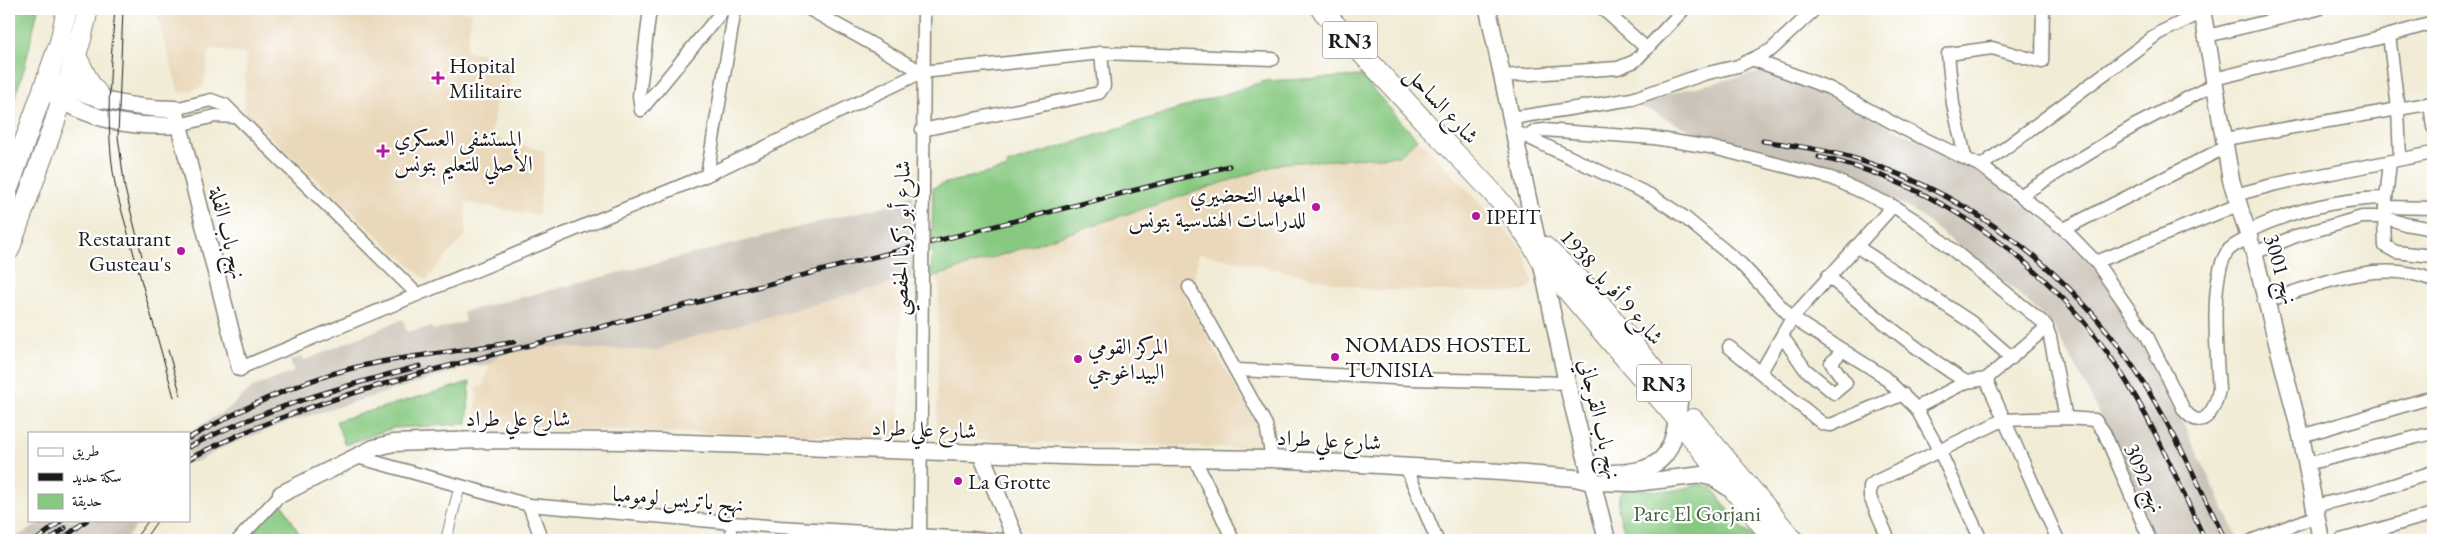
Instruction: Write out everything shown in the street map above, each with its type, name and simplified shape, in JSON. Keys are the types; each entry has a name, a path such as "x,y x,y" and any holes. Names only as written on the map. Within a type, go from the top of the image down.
{"main road":[{"path":"9,186 60,42 67,9"},
{"path":"9,250 64,94 88,9"},
{"name":"شارع الساحل","path":"1321,9 1422,120 1533,237"},
{"path":"76,56 90,84 101,98"},
{"name":"شارع 9 أفريل 1938","path":"1533,237 1542,260 1579,290"},
{"name":"شارع 9 أفريل 1938","path":"1533,237 1678,411 1793,540"},
{"name":"شارع 9 أفريل 1938","path":"1678,411 1732,490 1774,540"}],"street":[{"path":"650,9 639,96 641,110 724,9"},
{"path":"707,175 735,9"},
{"path":"809,9 922,72"},
{"path":"832,9 832,22"},
{"name":"شارع أبو زكريا الحفصي","path":"915,536 920,451 924,9"},
{"path":"1488,9 1502,76 1517,128 1533,237"},
{"path":"1605,9 1646,49"},
{"path":"1502,76 1618,68 1635,61 1684,9"},
{"path":"1517,128 1632,99 1704,74 1754,60 1771,50 1815,9"},
{"path":"1965,157 1953,104 1948,54 1992,48 2042,62 2043,9"},
{"path":"2207,36 2318,9"},
{"path":"1981,166 2159,33 2203,11"},
{"name":"نهج 3001","path":"2203,11 2225,143 2237,200 2267,301 2301,436 2321,540"},
{"path":"2021,196 2134,126 2214,81 2433,22"},
{"path":"2389,35 2398,108 2395,160 2385,207 2384,241 2385,246 2389,249 2433,256"},
{"path":"922,130 1099,93 1104,86 1101,53"},
{"path":"240,368 707,175 922,72 1101,53 1273,59"},
{"path":"1754,60 1829,88 1904,129 1965,157 1981,166 2064,229 2096,262 2146,334 2184,410 2190,418 2199,420 2211,414 2219,390 2215,310 2223,260 2228,250 2250,241 2354,219 2385,207"},
{"path":"45,83 118,124 143,126 177,117 237,117 417,294"},
{"path":"64,94 101,98 177,117"},
{"path":"2064,229 2225,143 2398,108 2432,103 2433,127"},
{"name":"نهج باب الفلة","path":"177,117 240,368"},
{"path":"1517,128 1588,135 1627,135 1710,147 1831,178 1893,206 1918,222 2043,322 2047,327 2066,418 2003,420 1870,486 1870,497 1889,540"},
{"path":"1517,128 1652,196 1684,217 1741,264 1792,318 1870,366 1902,394 1916,408 1940,452 1981,540"},
{"path":"2096,262 2276,184 2433,153"},
{"path":"2250,241 2282,216 2345,200 2385,207 2433,208"},
{"path":"1761,372 1792,318 1893,206"},
{"path":"2385,207 2405,224 2433,229"},
{"path":"1856,246 1971,322 2012,358"},
{"name":"نهج باب القرجاني","path":"1542,260 1553,307 1585,478 1607,540"},
{"path":"2267,301 2327,281 2375,272 2410,274 2433,280"},
{"path":"1828,276 1924,355 1966,382"},
{"path":"1189,287 1238,370 1266,425 1272,460"},
{"path":"1553,307 1559,295 1579,290"},
{"path":"1916,408 1966,382 1986,379 2047,327"},
{"path":"1782,336 1805,369 1832,393 1836,393 1846,383 1831,363 1842,350"},
{"path":"1729,347 1823,424 1831,425 1902,394"},
{"path":"1238,370 1412,379 1567,383"},
{"path":"1986,379 2058,540"},
{"path":"2301,436 2433,397"},
{"name":"شارع علي طراد","path":"1585,478 1650,468 1660,462 1666,454 1678,411"},
{"name":"نهج 3092","path":"2066,418 2095,420 2104,432 2150,540"},
{"path":"2306,464 2433,433"},
{"name":"شارع علي طراد","path":"281,494 374,448 393,443 480,440 629,441 1093,458 1194,457 1406,467 1585,478 1634,483 1702,474 1714,478 1732,490"},
{"path":"981,454 1016,540"},
{"name":"نهج باتريس لومومبا","path":"357,457 460,484 529,505 732,523 915,536 1003,540"},
{"path":"1194,457 1233,540"},
{"path":"1406,467 1437,540"},
{"path":"2252,540 2316,511 2433,472"},
{"path":"446,540 460,484"},
{"path":"238,540 281,494"},
{"path":"529,505 540,539"},
{"path":"2341,540 2433,514"},
{"path":"730,540 732,523"}],"shaded area":[{"name":"المستشفى العسكري الأصلي للتعليم بتونس","path":"155,9 448,9 472,12 466,51 513,58 507,101 496,100 491,136 488,136 545,151 539,215 466,203 466,234 426,280 244,112 246,54 210,48 203,87 179,93"},
{"path":"1774,69 1978,170 2058,231 2094,268 2129,311 2239,540 2157,540 2088,390 2053,326 2017,292 1914,211 1849,175 1710,140 1632,102"},
{"path":"1417,139 1428,148 1523,250 1533,281 1531,287 1519,292 1370,290 1199,253 1194,279 1179,287 1258,427 1262,449 936,439 939,284 934,277 1283,163 1399,156"},
{"path":"913,194 912,278 679,341 655,351 546,347 499,356 489,365 472,366 282,424 224,447 201,460 190,463 190,432 229,408 253,387 294,372 290,360 302,357 303,361 403,319 407,332 431,327 433,330 465,322 463,312 903,201 904,198"},
{"path":"901,281 900,438 652,432 475,424 477,386 483,387 489,365 499,357 546,347 655,351 679,341"},
{"path":"42,522 139,522 125,540 11,540"}],"green space":[{"path":"9,9 38,9 25,66 9,117"},
{"path":"1361,76 1417,139 1399,156 1283,163 934,277 931,273 933,188 942,184 1008,168 1007,164 1265,81"},
{"path":"470,382 467,424 393,428 345,445 336,421"},
{"name":"Parc El Gorjani","path":"1702,484 1713,489 1743,529 1760,540 1627,540 1618,510 1619,494 1624,489 1671,491"},
{"path":"282,503 302,539 242,540"}],"tram line":[{"path":"115,9 109,102 110,148 113,171 117,194 174,397"},
{"path":"123,9 118,136 125,189 142,256"},
{"path":"168,350 181,396"},
{"path":"134,540 148,522"},
{"path":"144,540 157,522"}],"railway":[{"path":"1763,141 1828,152 1889,170 1965,207 2000,230 2033,256 2065,284 2094,315 2136,370 2177,441 2225,540"},
{"path":"1819,157 1864,170 1908,187 1949,208 1989,234 2026,263 2060,295 2091,330 2131,389 2164,452 2205,540"},
{"path":"190,458 247,432 306,409 429,371 1229,166"},
{"path":"190,437 267,399 328,375 390,360 514,342"},
{"path":"190,446 273,410 360,382 420,366"},
{"path":"37,540 60,522"},
{"path":"61,540 84,522"},
{"path":"50,540 65,528"}],"place":[{"name":"Hopital Militaire","path":"438,78"},
{"name":"المستشفى العسكري الأصلي للتعليم بتونس","path":"383,151"},
{"name":"المعهد التحضيري للدراسات الهندسية بتونس","path":"1316,207"},
{"name":"IPEIT","path":"1476,216"},
{"name":"Restaurant Gusteau's","path":"181,251"},
{"name":"NOMADS HOSTEL TUNISIA","path":"1335,357"},
{"name":"المركز القومي البيداغوجي","path":"1078,359"},
{"name":"La Grotte","path":"958,481"}]}
